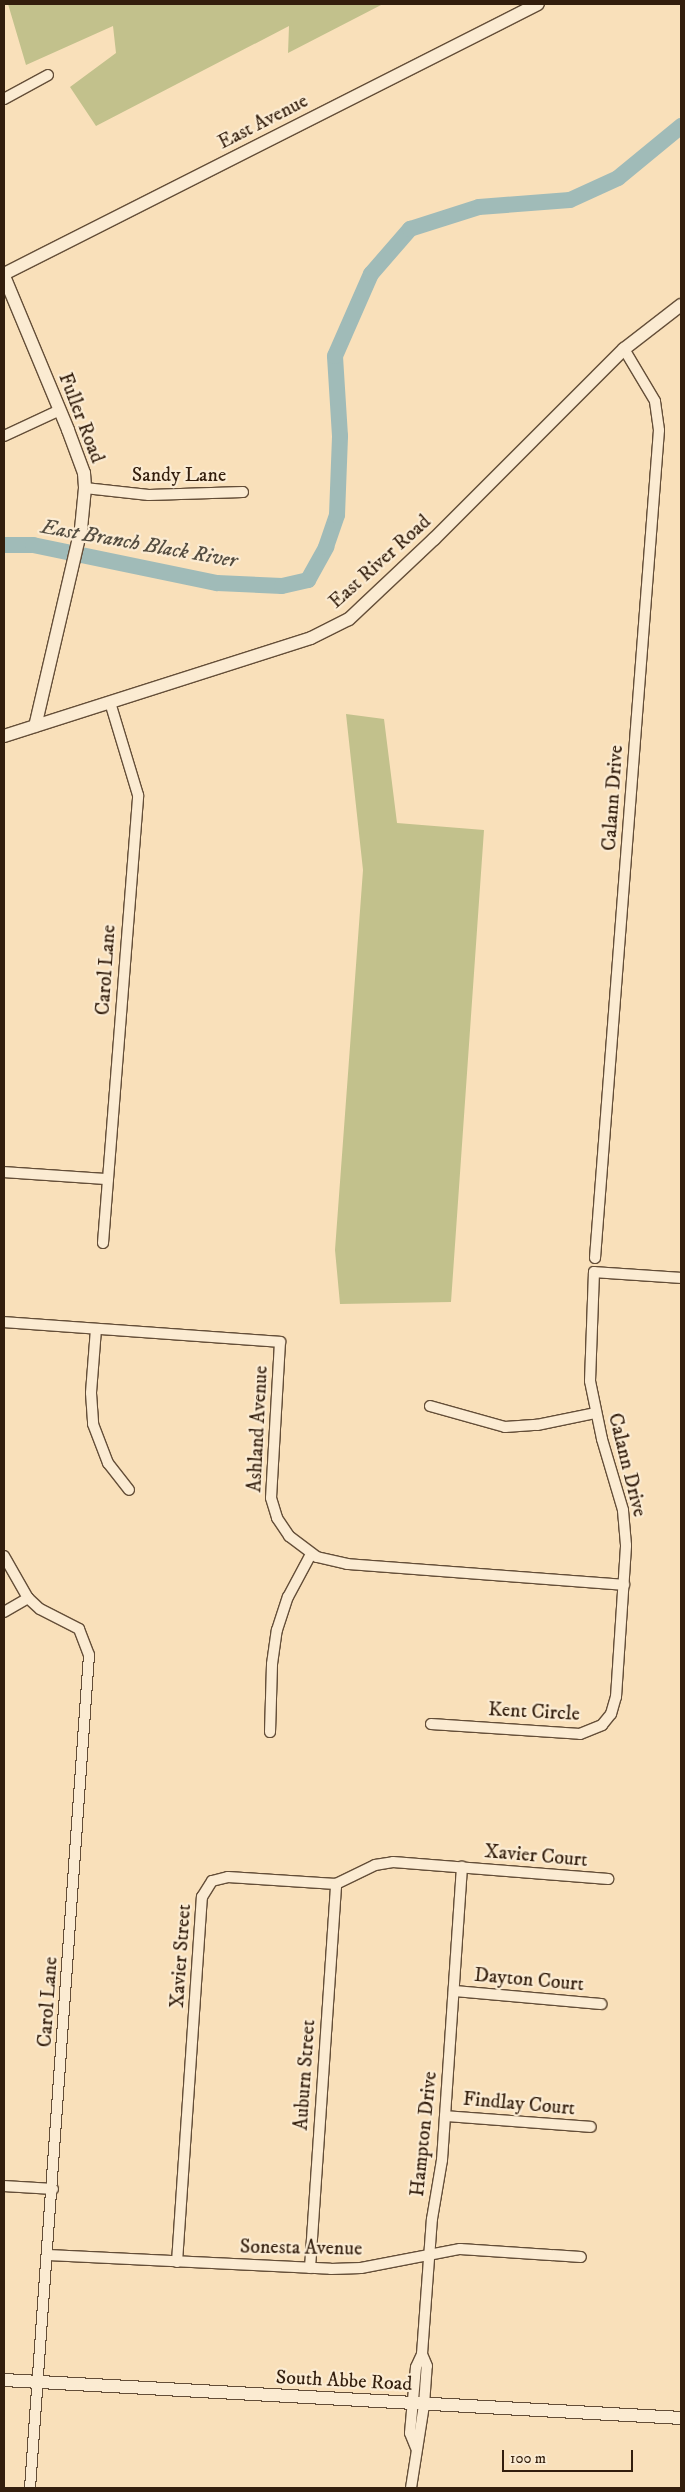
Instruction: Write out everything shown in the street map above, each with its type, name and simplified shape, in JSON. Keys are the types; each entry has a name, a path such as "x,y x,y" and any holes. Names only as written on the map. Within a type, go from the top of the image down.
{"street":[{"name":"East Avenue","path":"4,275 538,4"},
{"path":"4,98 48,75"},
{"name":"Fuller Road","path":"4,275 84,473 85,488 81,529 35,726"},
{"name":"East River Road","path":"4,736 311,638 349,619 434,539 624,349 681,305"},
{"name":"Calann Drive","path":"595,1258 659,430 655,401 624,349"},
{"path":"4,436 60,410"},
{"name":"Sandy Lane","path":"85,488 149,495 242,492"},
{"name":"Carol Lane","path":"103,1243 138,795 110,702"},
{"path":"4,1172 108,1179"},
{"name":"Calann Drive","path":"616,1698 626,1545 623,1510 595,1414 589,1355 594,1272 681,1278"},
{"name":"Ashland Avenue","path":"4,1322 280,1342 271,1498 284,1530 311,1554 347,1564 624,1585"},
{"path":"96,1329 91,1393 93,1424 108,1463 128,1490"},
{"path":"430,1406 505,1427 537,1425 595,1414"},
{"path":"270,1732 272,1664 277,1630 288,1597 311,1554"},
{"name":"Carol Lane","path":"4,1556 28,1598 40,1609 79,1629 89,1655 53,2189 30,2488"},
{"path":"4,1612 28,1598"},
{"name":"Kent Circle","path":"431,1724 580,1734 602,1725 611,1714 616,1698"},
{"name":"Xavier Street","path":"176,2262 204,1891 212,1881 224,1876 336,1884 384,1863 462,1867"},
{"name":"Xavier Court","path":"462,1867 608,1879"},
{"name":"Hampton Drive","path":"411,2488 416,2448 418,2404 427,2366 422,2354 429,2255 445,2116 462,1867"},
{"name":"Auburn Street","path":"310,2268 336,1884"},
{"name":"Dayton Court","path":"454,1991 600,2004"},
{"name":"Findlay Court","path":"445,2116 591,2128"},
{"path":"4,2186 53,2189"},
{"name":"Sonesta Avenue","path":"48,2255 310,2268 361,2268 429,2255 477,2249 581,2257"},
{"name":"South Abbe Road","path":"4,2380 681,2418"}],"shaded area":[{"path":"8,4 383,4 288,53 289,26 96,126 70,87 116,53 113,26 26,65"},
{"path":"346,714 384,719 397,823 484,830 451,1302 340,1304 335,1250 363,870"}],"waterway":[{"name":"East Branch Black River","path":"4,545 33,545 217,583 282,586 308,580 326,547 337,515 340,436 335,356 371,274 410,229 479,207 570,200 618,178 681,126"}]}
